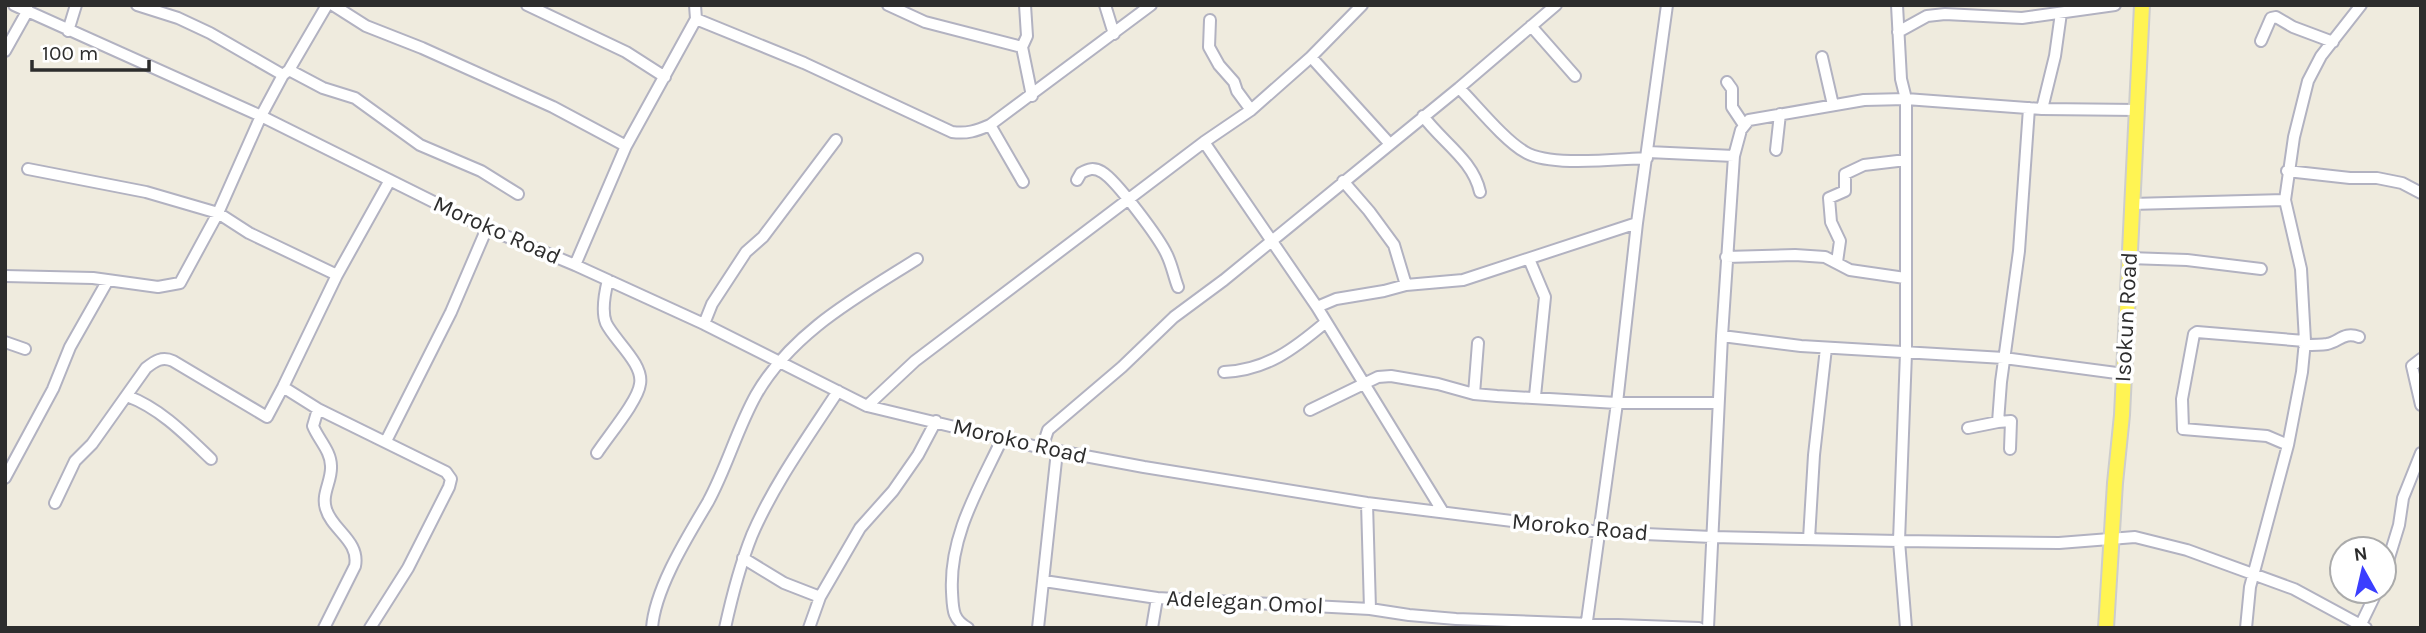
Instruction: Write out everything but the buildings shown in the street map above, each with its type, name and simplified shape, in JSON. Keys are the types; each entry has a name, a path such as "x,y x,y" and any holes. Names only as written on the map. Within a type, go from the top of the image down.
{"main road":[{"name":"Isokun Road","path":"2106,628 2124,374 2142,5"}],"street":[{"name":"Moroko Road","path":"14,5 261,116 487,228 704,324 867,406 1057,451 1367,503 1600,532 1712,537 2059,543 2135,537 2155,541 2294,589 2363,626"},
{"path":"68,31 76,5"},
{"path":"137,5 158,9 286,72 355,98 419,145 481,171 518,194"},
{"path":"5,276 108,281 159,287 180,283 218,213 261,116 327,5"},
{"path":"333,5 366,26 553,107 626,146"},
{"path":"527,5 626,52 665,77"},
{"path":"888,5 925,22 1023,47"},
{"path":"1025,5 1027,36 1023,47 1032,96"},
{"path":"1105,5 1114,34"},
{"path":"575,265 626,146 665,77 694,9 804,64 952,132 975,132 1032,96 1151,5"},
{"path":"867,406 915,361 1204,142 1251,110 1311,57 1362,5"},
{"path":"1042,448 1048,430 1122,367 1174,317 1459,88 1556,5"},
{"path":"1586,626 1667,5"},
{"path":"1897,5 1901,79 1906,99 1906,353 1899,541 1906,628"},
{"path":"2022,18 2024,5"},
{"path":"1898,32 1927,16 1945,14 2022,18 2115,5"},
{"path":"2246,628 2253,574 2288,445 2302,372 2304,343 2301,269 2285,200 2287,171 2308,81 2322,56 2361,5"},
{"path":"5,51 28,10"},
{"path":"2042,109 2061,13"},
{"path":"2261,41 2271,18 2276,17 2293,27 2333,42"},
{"path":"1210,20 1209,47 1251,110"},
{"path":"1531,26 1575,76"},
{"path":"1311,57 1389,143"},
{"path":"1822,57 1833,105"},
{"path":"1727,82 1732,89 1732,107 1744,125"},
{"path":"1459,88 1515,145 1533,156 1580,160 1648,155 1734,156"},
{"path":"1708,628 1721,336 1734,156 1744,125 1749,120 1864,100 1906,99 2042,109 2138,110"},
{"path":"1998,422 2019,251 2029,108"},
{"path":"1776,150 1780,114"},
{"path":"1423,116 1437,135 1468,164 1477,179 1480,192"},
{"path":"990,125 1023,182"},
{"path":"704,324 712,304 738,263 746,252 764,237 836,140"},
{"path":"1204,142 1317,307 1443,512"},
{"path":"1837,262 1840,241 1831,222 1829,198 1845,191 1845,174 1864,165 1888,160 1906,160"},
{"path":"28,169 146,192 218,213 249,233 337,275"},
{"path":"1077,180 1081,173 1090,169 1106,174 1167,254 1178,287"},
{"path":"2287,171 2377,178 2402,183 2421,193"},
{"path":"55,503 75,461 92,444 146,368 155,361 166,357 267,416 337,275 390,180"},
{"path":"1343,181 1394,245 1406,285"},
{"path":"2131,204 2285,200"},
{"path":"1317,307 1336,299 1406,285 1462,280 1637,223"},
{"path":"386,441 451,312 487,228"},
{"path":"1727,257 1825,257 1850,270 1905,278"},
{"path":"2129,258 2187,260 2261,269"},
{"path":"652,628 666,581 719,481 755,397 773,368 801,338 826,318 917,259"},
{"path":"1529,259 1545,297 1535,396"},
{"path":"597,453 638,393 641,381 639,371 607,323 605,293 608,280"},
{"path":"5,478 53,389 71,347 108,281"},
{"path":"1224,372 1265,365 1326,322"},
{"path":"2288,445 2267,436 2183,429 2182,399 2194,334 2197,332 2329,344 2342,336 2359,337"},
{"path":"1721,336 1772,344 2004,358 2124,374"},
{"path":"5,342 26,349"},
{"path":"1474,394 1478,343"},
{"path":"1809,539 1814,454 1826,348"},
{"path":"2421,359 2412,366 2421,405"},
{"path":"1310,410 1378,377 1402,377 1474,394 1617,403 1718,403"},
{"path":"283,387 318,409 446,472 451,479 408,568 370,628"},
{"path":"725,628 743,558 754,532 770,500 838,391"},
{"path":"127,396 140,401 177,427 211,459"},
{"path":"318,409 313,426 331,459 331,473 325,493 326,509 331,520 356,552 357,559 324,628"},
{"path":"809,628 820,597 860,528 893,491 918,455 936,421"},
{"path":"1968,428 2011,421 2010,449"},
{"path":"968,628 958,622 954,615 951,574 954,553 963,521 1002,439"},
{"path":"1038,628 1057,451"},
{"path":"2396,535 2403,498 2421,453"},
{"path":"1367,503 1370,609"},
{"path":"743,558 783,583 820,597"},
{"name":"Adelegan Omol","path":"1044,581 1157,598 1370,609 1409,615 1586,626 1699,628"},
{"path":"1152,628 1157,598"},
{"path":"2363,626 2371,605"},
{"path":"1407,628 1409,615"}]}
